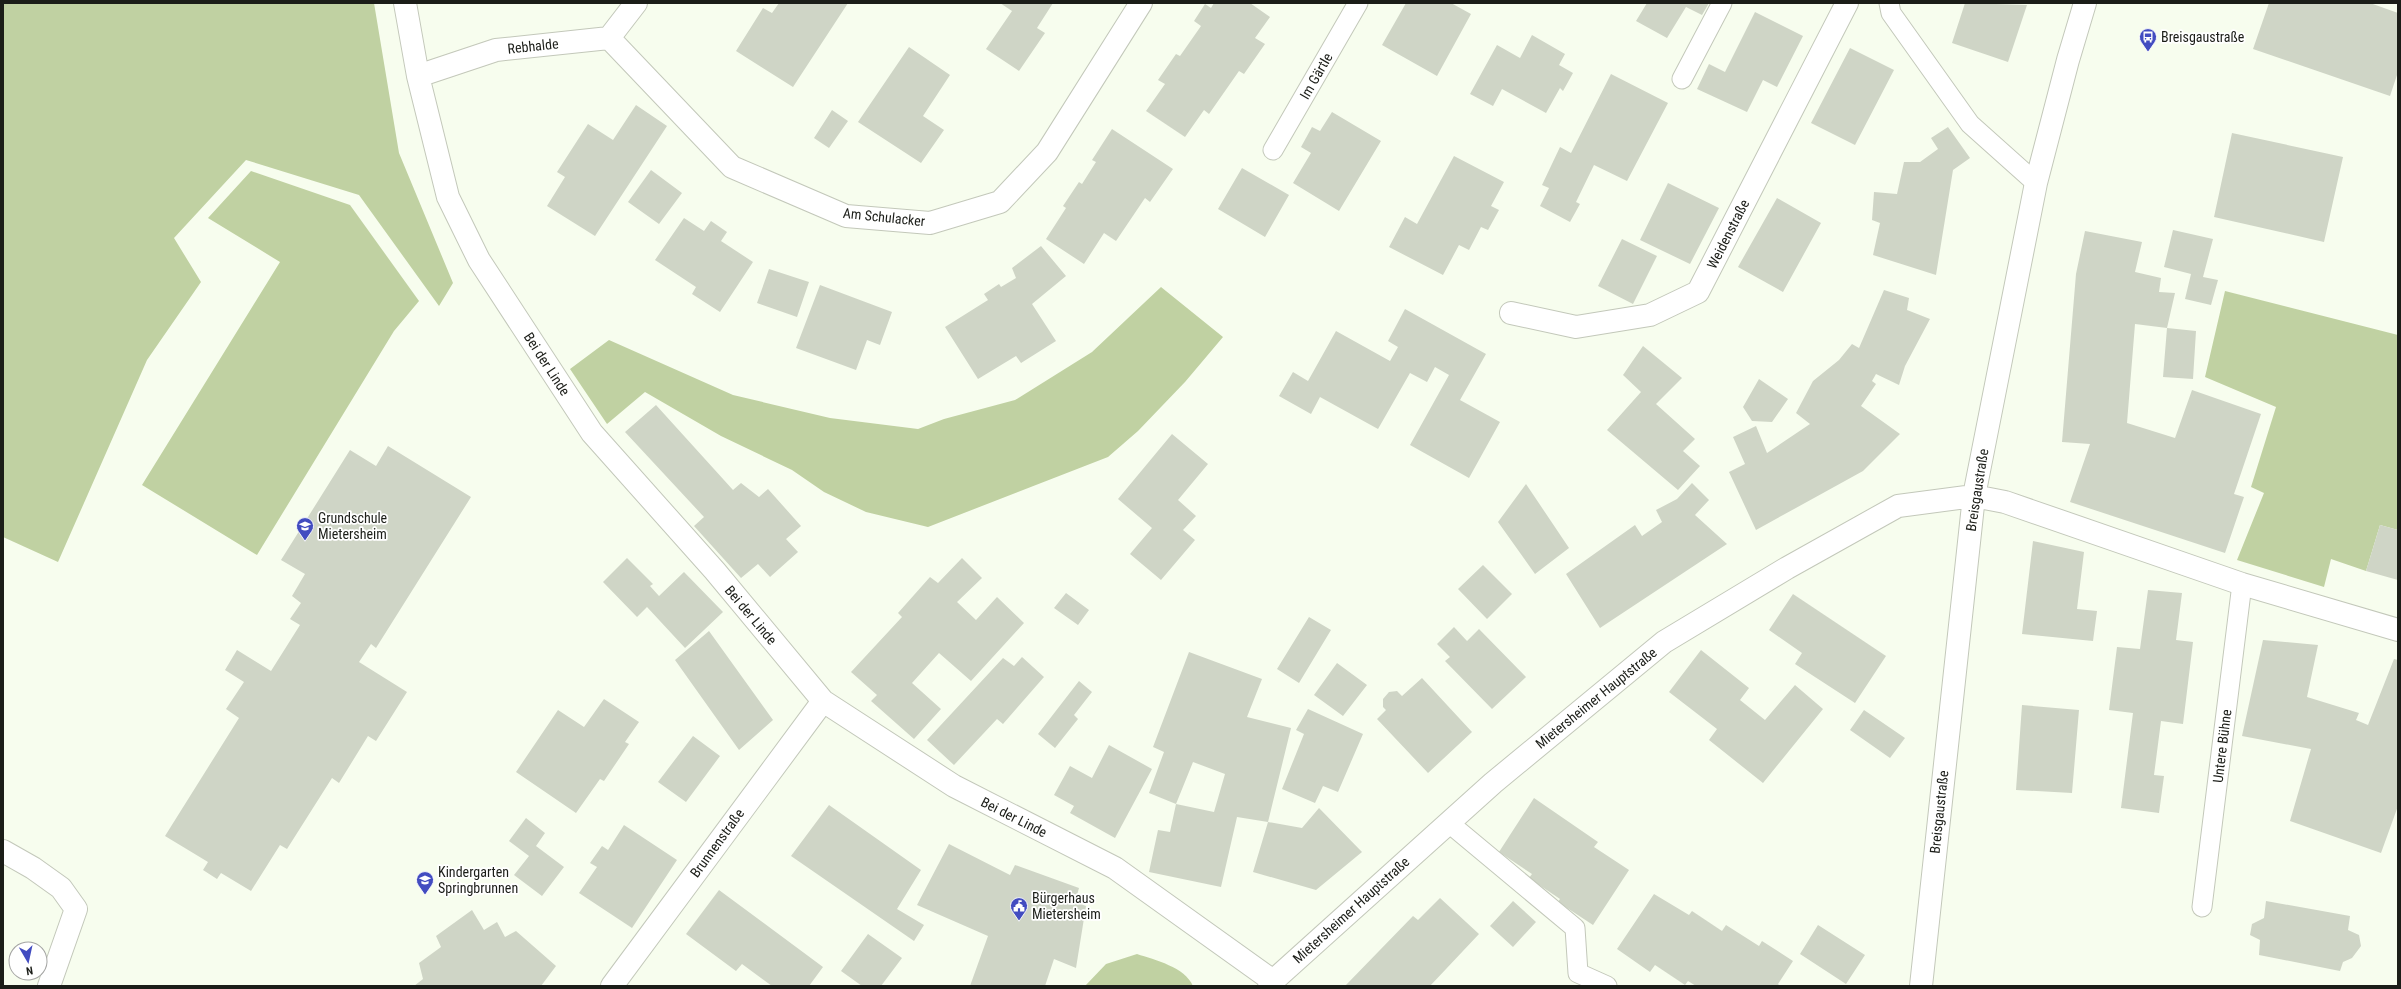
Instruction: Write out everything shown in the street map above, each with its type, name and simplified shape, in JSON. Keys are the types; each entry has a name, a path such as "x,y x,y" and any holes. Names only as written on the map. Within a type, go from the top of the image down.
{"street":[{"name":"Bei der Linde","path":"405,3 418,76 448,197 479,260 592,433 715,571 823,701 954,786 1115,868 1271,983"},
{"path":"609,38 636,3"},
{"name":"Am Schulacker","path":"609,38 732,167 846,216 930,223 1000,202 1047,152 1141,3"},
{"name":"Weidenstraße","path":"1511,313 1576,327 1650,315 1698,292 1847,3"},
{"name":"Breisgaustraße","path":"1921,986 1974,496 2036,183 2068,60 2085,3"},
{"name":"Rebhalde","path":"418,76 496,50 609,38"},
{"path":"1974,496 2005,502 2242,584 2398,630"},
{"name":"Mietersheimer Hauptstraße","path":"1271,983 1493,783 1664,642 1787,568 1898,506 1974,496"},
{"name":"Brunnenstraße","path":"612,986 823,701"},
{"path":"3,851 33,868 61,888 76,909 49,986"}],"lane":[{"name":"Im Gärtle","path":"1274,150 1358,3"},
{"path":"1682,79 1722,3"},
{"path":"1889,3 1891,13 1970,124 2036,183"},
{"name":"Untere Bühne","path":"2202,907 2242,584"},
{"path":"1449,823 1575,928 1578,974 1607,986"}],"green space":[{"path":"3,3 374,3 399,153 453,283 439,306 359,195 246,160 174,238 201,282 147,360 58,562 3,537"},
{"path":"251,171 350,205 419,301 394,331 257,555 142,485 280,262 208,218"},
{"path":"1161,287 1223,337 1185,382 1138,431 1108,457 928,527 866,512 824,492 792,470 721,436 645,392 607,424 570,369 609,340 733,395 830,418 918,429 944,419 1015,400 1092,352"},
{"path":"2225,291 2398,335 2398,530 2380,525 2366,571 2331,559 2324,587 2237,560 2264,493 2251,487 2276,407 2205,377"},
{"path":"1137,954 1177,969 1189,979 1193,986 1085,986 1106,964"}],"building":[{"path":"779,3 848,3 793,87 736,51 763,8 772,13"},
{"path":"1000,3 1053,3 1037,28 1045,33 1019,71 986,49 1012,11"},
{"path":"1214,3 1250,3 1270,17 1255,38 1265,44 1244,74 1239,71 1209,114 1204,110 1185,137 1146,111 1165,84 1158,80 1176,54 1180,56 1201,26 1194,21 1205,4 1211,8"},
{"path":"1406,3 1451,3 1471,14 1437,76 1382,45"},
{"path":"1647,3 1709,3 1702,15 1686,7 1667,38 1636,21"},
{"path":"1965,3 2027,5 2008,62 1952,43"},
{"path":"2269,3 2370,3 2398,13 2398,72 2390,96 2253,49"},
{"path":"1755,12 1803,36 1777,87 1763,80 1747,112 1697,89 1709,64 1725,72"},
{"path":"1532,35 1565,54 1559,65 1573,73 1563,91 1560,88 1546,113 1502,89 1493,106 1470,94 1497,45 1520,58"},
{"path":"909,47 950,75 923,116 944,130 921,163 858,122"},
{"path":"1850,48 1894,70 1855,145 1811,123"},
{"path":"1611,74 1668,103 1627,181 1594,165 1576,202 1580,204 1570,222 1540,206 1549,188 1542,185 1560,147 1571,153"},
{"path":"636,105 667,126 595,236 547,206 565,177 557,172 588,124 613,140"},
{"path":"832,110 848,121 829,148 814,138"},
{"path":"1332,112 1381,141 1339,211 1293,183 1311,153 1301,147 1312,127 1320,131"},
{"path":"1948,127 1970,158 1953,170 1936,275 1873,255 1880,223 1872,220 1874,192 1897,194 1904,162 1920,162 1938,149 1931,138"},
{"path":"1112,129 1173,169 1150,202 1145,198 1116,241 1104,233 1084,264 1046,239 1066,208 1063,206 1079,182 1082,184 1096,162 1092,160"},
{"path":"2232,133 2343,157 2324,242 2214,217"},
{"path":"1454,156 1504,182 1491,206 1499,210 1488,230 1481,227 1469,250 1459,245 1443,275 1389,247 1405,217 1417,224"},
{"path":"1242,168 1289,195 1265,237 1218,209"},
{"path":"651,170 682,193 659,224 628,202"},
{"path":"1668,183 1719,208 1690,264 1640,240"},
{"path":"1777,198 1821,223 1783,292 1738,267"},
{"path":"684,218 704,231 711,221 727,232 721,241 753,262 720,312 692,294 696,287 655,260"},
{"path":"2173,230 2213,239 2203,277 2218,280 2211,305 2185,299 2191,274 2164,267"},
{"path":"2085,231 2142,242 2135,272 2161,278 2159,292 2175,293 2167,328 2135,324 2127,423 2175,438 2192,390 2261,414 2234,494 2244,497 2225,553 2070,502 2090,444 2062,442 2076,274"},
{"path":"1622,239 1657,256 1633,304 1598,286"},
{"path":"1041,246 1066,276 1032,304 1056,341 1021,363 1016,356 978,379 945,327 988,300 984,294 999,284 1001,287 1016,278 1012,268"},
{"path":"769,269 809,282 797,317 757,303"},
{"path":"820,285 892,312 880,345 867,340 856,370 796,348"},
{"path":"1884,290 1909,298 1907,310 1930,319 1905,366 1899,385 1876,374 1872,381 1876,384 1861,406 1900,434 1863,471 1756,530 1729,472 1745,464 1733,437 1756,426 1767,453 1810,424 1796,413 1813,381 1839,360 1852,344 1859,348"},
{"path":"1405,309 1486,354 1460,400 1500,422 1469,478 1410,445 1449,375 1435,367 1427,382 1410,373 1378,429 1320,397 1311,414 1279,396 1293,372 1308,381 1336,331 1390,361 1398,347 1388,341"},
{"path":"2167,328 2196,331 2193,379 2163,377"},
{"path":"1643,346 1682,378 1656,404 1695,439 1683,451 1700,466 1678,490 1607,430 1641,392 1623,375"},
{"path":"1759,379 1788,399 1772,422 1752,421 1743,407"},
{"path":"656,405 733,490 741,483 759,497 768,489 801,526 786,539 798,552 770,577 758,564 741,578 694,526 704,517 625,432"},
{"path":"1172,434 1208,464 1178,500 1196,516 1183,530 1195,540 1161,580 1130,554 1152,528 1118,499"},
{"path":"388,446 471,497 376,648 371,644 359,662 407,692 376,741 368,736 339,783 332,778 287,849 280,845 251,891 221,873 217,879 203,870 208,862 165,836 239,718 226,709 244,682 225,670 237,650 271,671 300,625 290,619 301,603 292,596 305,574 281,560 350,450 376,466"},
{"path":"1692,483 1709,500 1695,515 1727,544 1600,628 1566,574 1635,525 1642,536 1662,522 1656,510 1677,499"},
{"path":"1526,484 1569,548 1535,574 1498,522"},
{"path":"2380,525 2398,530 2398,580 2366,571"},
{"path":"2033,541 2084,552 2077,609 2097,611 2093,641 2022,634"},
{"path":"627,558 653,584 650,586 659,596 684,572 723,612 685,648 647,607 637,617 603,582"},
{"path":"962,558 982,578 957,602 976,620 997,597 1024,623 971,681 939,653 912,683 941,709 914,739 871,701 877,695 851,672 902,617 898,613 930,577 938,583"},
{"path":"1483,565 1512,594 1487,619 1458,589"},
{"path":"2148,590 2182,593 2176,640 2193,642 2183,724 2161,721 2154,775 2164,776 2159,813 2121,808 2133,713 2109,710 2117,647 2140,649"},
{"path":"1066,593 1089,610 1078,625 1054,608"},
{"path":"1793,594 1886,656 1855,703 1795,664 1802,653 1769,630"},
{"path":"1309,617 1331,630 1299,683 1277,669"},
{"path":"1454,627 1467,641 1479,629 1526,677 1492,709 1445,661 1450,657 1437,644"},
{"path":"709,631 773,720 739,750 675,660"},
{"path":"2263,640 2318,645 2307,697 2359,713 2356,720 2368,725 2394,659 2398,660 2398,806 2381,853 2290,821 2311,749 2242,736"},
{"path":"1701,650 1749,688 1740,700 1765,720 1795,685 1823,709 1763,783 1709,740 1717,729 1669,692"},
{"path":"1189,652 1262,679 1247,717 1291,728 1268,822 1237,817 1221,887 1149,872 1158,830 1170,832 1176,804 1149,793 1164,752 1153,747","holes":["1193,762 1225,774 1214,812 1176,804"]},
{"path":"1022,657 1044,677 1003,724 997,719 954,765 927,740 1003,658 1014,666"},
{"path":"1337,663 1367,685 1343,716 1314,695"},
{"path":"1422,678 1472,732 1428,773 1377,719 1386,710 1383,707 1383,699 1389,692 1397,691 1402,696"},
{"path":"1079,681 1092,692 1074,715 1078,719 1055,748 1038,734"},
{"path":"604,699 639,722 625,742 629,744 604,781 600,779 576,813 516,772 558,710 584,727"},
{"path":"2022,705 2079,710 2072,793 2016,790"},
{"path":"1308,709 1363,734 1338,792 1323,786 1315,803 1282,789 1304,734 1296,730"},
{"path":"1864,710 1905,738 1890,758 1850,730"},
{"path":"693,736 720,756 686,802 658,782"},
{"path":"1109,745 1152,769 1115,838 1070,813 1074,806 1054,795 1070,766 1092,778"},
{"path":"1534,798 1598,842 1594,847 1629,870 1593,925 1558,902 1560,899 1529,878 1532,874 1499,852"},
{"path":"829,805 921,870 897,909 924,925 914,941 791,856"},
{"path":"1319,808 1362,852 1316,890 1253,872 1268,822 1302,828"},
{"path":"526,818 545,833 536,846 564,867 542,896 514,875 529,856 509,841"},
{"path":"624,825 677,860 632,928 579,893 597,867 590,863 602,846 608,850"},
{"name":"Bürgerhaus Mietersheim","path":"949,844 1010,875 1015,865 1079,888 1075,902 1086,906 1076,968 1054,959 1045,986 970,986 988,936 917,905"},
{"path":"719,890 823,967 809,986 772,986 742,964 736,971 686,934"},
{"path":"1654,894 1689,915 1692,911 1722,931 1726,925 1759,946 1762,941 1793,961 1778,984 1780,986 1696,986 1688,981 1685,985 1655,965 1650,972 1617,949"},
{"path":"1440,898 1479,934 1430,986 1345,986 1413,916 1418,920"},
{"path":"1513,901 1536,922 1513,947 1490,926"},
{"path":"2266,901 2350,916 2348,930 2359,935 2361,946 2352,958 2343,962 2340,971 2259,955 2260,940 2250,935 2252,924 2264,918"},
{"path":"472,910 484,930 497,922 505,937 516,931 556,966 541,986 414,986 423,979 419,963 441,947 436,936"},
{"path":"1818,925 1865,955 1846,984 1800,954"},
{"path":"868,934 902,958 881,986 862,986 841,971"}],"place":[{"name":"Breisgaustraße","path":"2148,52"},
{"name":"Grundschule Mietersheim","path":"305,541"},
{"name":"Kindergarten Springbrunnen","path":"425,895"},
{"name":"Bürgerhaus Mietersheim","path":"1019,921"}]}
